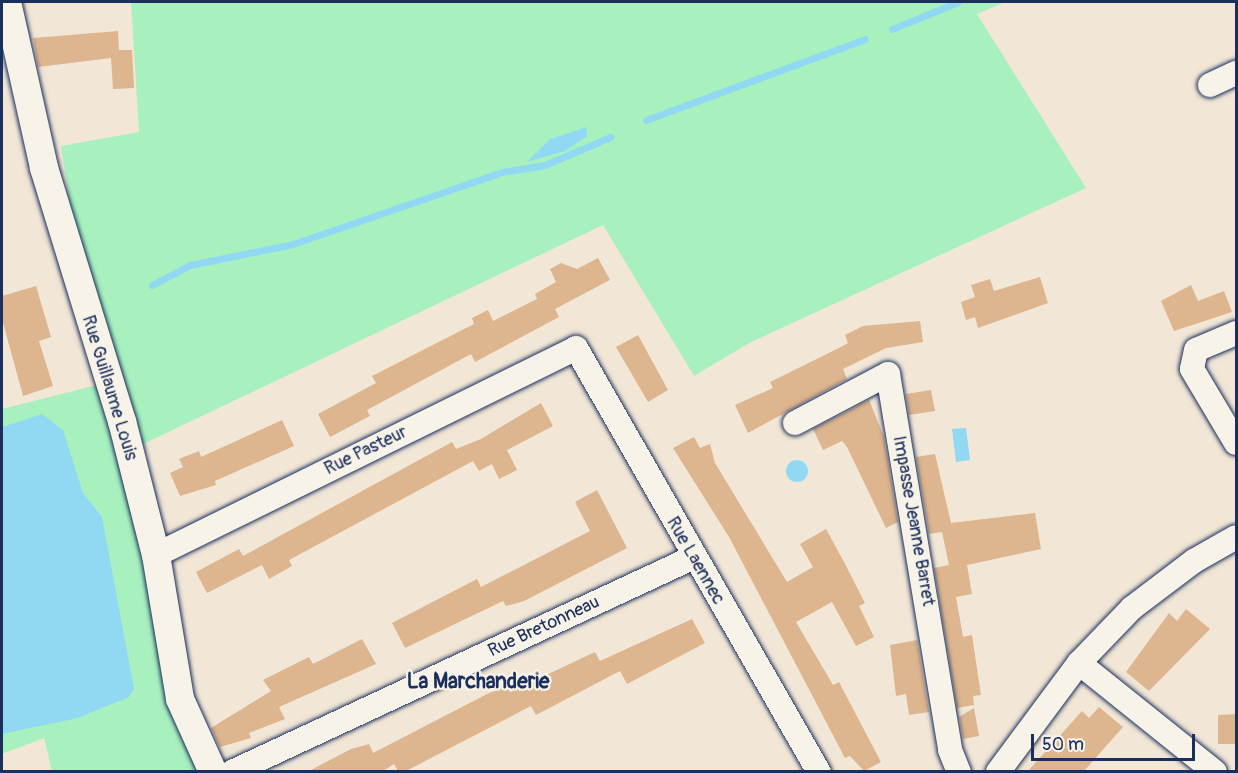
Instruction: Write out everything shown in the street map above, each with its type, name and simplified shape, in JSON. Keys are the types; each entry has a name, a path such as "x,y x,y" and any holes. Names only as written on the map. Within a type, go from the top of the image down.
{"street":[{"name":"Rue Guillaume Louis","path":"8,2 44,168 122,421 156,555 180,699 213,771"},
{"path":"1210,85 1236,73"},
{"path":"1236,333 1196,350 1192,369 1236,443"},
{"name":"Rue Pasteur","path":"156,555 576,348"},
{"name":"Rue Laennec","path":"576,348 692,558 819,771"},
{"name":"Impasse Jeanne Barret","path":"795,423 888,374 950,750 959,771"},
{"path":"998,771 1079,663 1132,608 1194,561 1236,537"},
{"name":"Rue Bretonneau","path":"232,771 692,558"},
{"path":"1079,663 1215,771"}],"green space":[{"path":"131,2 1005,2 977,14 1086,188 751,342 694,376 603,225 137,447 79,263 61,146 139,132"},
{"path":"109,382 213,771 52,771 44,738 2,754 2,409"}],"water":[{"path":"587,127 586,137 565,151 527,162 550,139"},
{"path":"42,414 63,430 83,493 102,517 134,689 129,697 78,718 2,734 2,427"},
{"path":"966,428 970,460 956,462 952,429"},
{"path":"797,460 805,463 808,471 805,479 797,482 789,479 786,471 789,463"}],"building":[{"path":"118,31 119,50 132,50 134,88 113,89 111,58 38,67 33,38"},
{"path":"598,258 610,280 555,309 559,317 475,362 471,354 367,410 370,416 330,437 318,414 376,383 372,376 474,324 472,318 488,310 493,321 537,299 535,294 556,282 550,269 561,263 577,269"},
{"path":"1040,277 1048,303 978,328 975,317 966,320 961,302 975,297 971,285 990,279 994,291"},
{"path":"1191,285 1198,301 1224,291 1232,312 1174,331 1161,301"},
{"path":"36,286 51,337 39,341 53,386 23,396 2,319 2,296"},
{"path":"920,321 923,342 886,348 843,369 847,379 748,433 735,405 773,388 770,382 848,343 845,335 863,326"},
{"path":"638,335 668,390 648,402 616,347"},
{"path":"931,390 935,411 909,415 906,394"},
{"path":"869,400 884,437 898,522 886,528 847,447 842,441 823,450 813,429"},
{"path":"541,403 553,426 507,450 517,470 499,479 492,464 479,471 473,461 289,560 292,566 269,579 262,565 207,593 196,572 239,549 243,556 452,442 456,449 481,439"},
{"path":"282,420 294,446 215,481 216,485 180,496 170,473 183,467 179,459 199,451 201,457"},
{"path":"694,437 700,448 710,444 715,463 787,582 813,567 800,544 826,529 865,603 859,606 874,637 856,646 832,602 796,622 833,685 839,682 881,762 864,771 850,756 845,758 729,537 673,448"},
{"path":"935,454 951,523 1035,513 1041,549 967,565 972,594 956,597 963,637 972,635 981,695 973,696 974,705 957,708 934,568 949,565 942,532 929,534 916,457"},
{"path":"597,490 627,548 524,601 506,606 503,601 405,648 392,623 477,579 481,587 590,531 575,502"},
{"path":"1186,609 1210,629 1149,691 1126,672 1169,613 1177,621"},
{"path":"692,619 705,643 627,684 620,671 536,715 531,706 406,771 398,771 394,764 383,771 309,771 351,749 369,744 373,753 489,693 507,687 510,692 595,652 600,661"},
{"path":"362,639 376,664 279,707 285,719 249,733 251,738 220,747 211,728 271,691 263,680 309,657 313,664"},
{"path":"917,640 929,712 909,715 906,694 896,696 890,645"},
{"path":"1099,707 1123,727 1084,771 1028,771 1082,711 1089,718"},
{"path":"974,708 979,736 963,739 959,717"},
{"path":"1236,714 1236,744 1218,744 1218,715"}],"waterway":[{"path":"892,29 958,2"},
{"path":"646,120 865,39"},
{"path":"152,285 190,265 293,244 502,172 545,165 610,137"}],"district":[{"name":"La Marchanderie","path":"478,682"}]}
